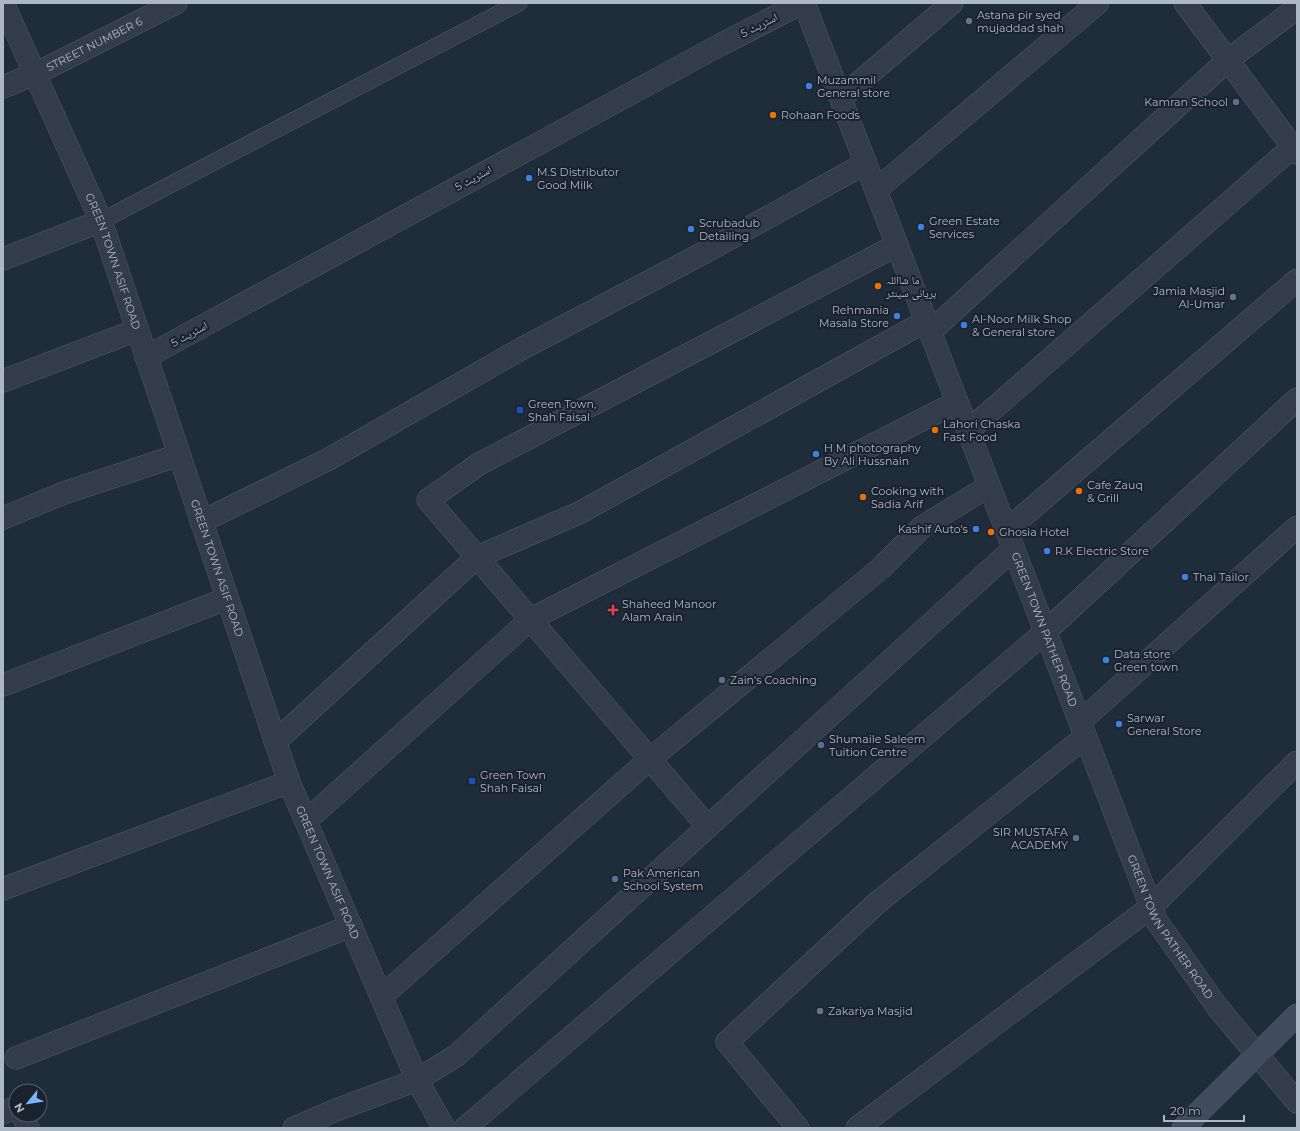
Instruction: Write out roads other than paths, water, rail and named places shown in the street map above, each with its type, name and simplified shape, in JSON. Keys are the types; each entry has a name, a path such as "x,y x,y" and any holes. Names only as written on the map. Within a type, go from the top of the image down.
{"street":[{"name":"GREEN TOWN ASIF ROAD","path":"3,3 101,221 226,599 289,782 417,1080 444,1128"},
{"name":"STREET NUMBER 6","path":"3,87 35,74 176,3"},
{"name":"GREEN TOWN PATHER ROAD","path":"803,3 841,98 1156,920 1218,1008 1297,1102"},
{"name":"اسٹریٹ 5","path":"146,357 706,52 803,3"},
{"path":"841,98 952,3"},
{"path":"876,190 1098,3"},
{"path":"968,431 1295,150 1185,3"},
{"path":"275,742 477,557 579,513 928,326 1228,60 1297,8"},
{"path":"201,522 329,459 521,349 707,251 866,163"},
{"path":"3,259 101,221"},
{"path":"708,827 428,500 479,464 897,245"},
{"path":"294,1128 336,1110 417,1080 456,1055 708,827 1010,540 1297,280"},
{"path":"3,382 137,330"},
{"path":"465,1128 1046,632 1297,399"},
{"path":"306,822 531,619 957,402"},
{"path":"3,518 64,494 179,455"},
{"path":"382,997 650,759 881,568 922,527 989,486"},
{"path":"798,1128 727,1042 878,902 1082,729 1297,527"},
{"path":"3,685 226,599"},
{"path":"857,1128 1151,907 1297,762"},
{"path":"3,889 289,782"},
{"path":"16,1058 350,926"},
{"path":"1183,1128 1297,1015"}],"lane":[{"path":"101,221 519,3"}],"place":[{"name":"Astana pir syed mujaddad shah","path":"969,21"},
{"name":"Muzammil General store","path":"809,86"},
{"name":"Kamran School","path":"1236,102"},
{"name":"Rohaan Foods","path":"773,115"},
{"name":"M.S Distributor Good Milk","path":"529,178"},
{"name":"Green Estate Services","path":"921,227"},
{"name":"Scrubadub Detailing","path":"691,229"},
{"name":"ما شااللہ بریانی سینٹر","path":"878,286"},
{"name":"Jamia Masjid Al-Umar","path":"1233,297"},
{"name":"Rehmania Masala Store","path":"897,316"},
{"name":"Al-Noor Milk Shop & General store","path":"964,325"},
{"name":"Green Town, Shah Faisal","path":"520,410"},
{"name":"Lahori Chaska Fast Food","path":"935,430"},
{"name":"H M photography By Ali Hussnain","path":"816,454"},
{"name":"Cafe Zauq & Grill","path":"1079,491"},
{"name":"Cooking with Sadia Arif","path":"863,497"},
{"name":"Kashif Auto's","path":"976,529"},
{"name":"Ghosia Hotel","path":"991,532"},
{"name":"R.K Electric Store","path":"1047,551"},
{"name":"Thai Tailor","path":"1185,577"},
{"name":"Shaheed Manoor Alam Arain","path":"613,610"},
{"name":"Data store Green town","path":"1106,660"},
{"name":"Zain's Coaching","path":"722,680"},
{"name":"Sarwar General Store","path":"1119,724"},
{"name":"Shumaile Saleem Tuition Centre","path":"821,745"},
{"name":"Green Town Shah Faisal","path":"472,781"},
{"name":"SIR MUSTAFA ACADEMY","path":"1076,838"},
{"name":"Pak American School System","path":"615,879"},
{"name":"Zakariya Masjid","path":"820,1011"}]}
